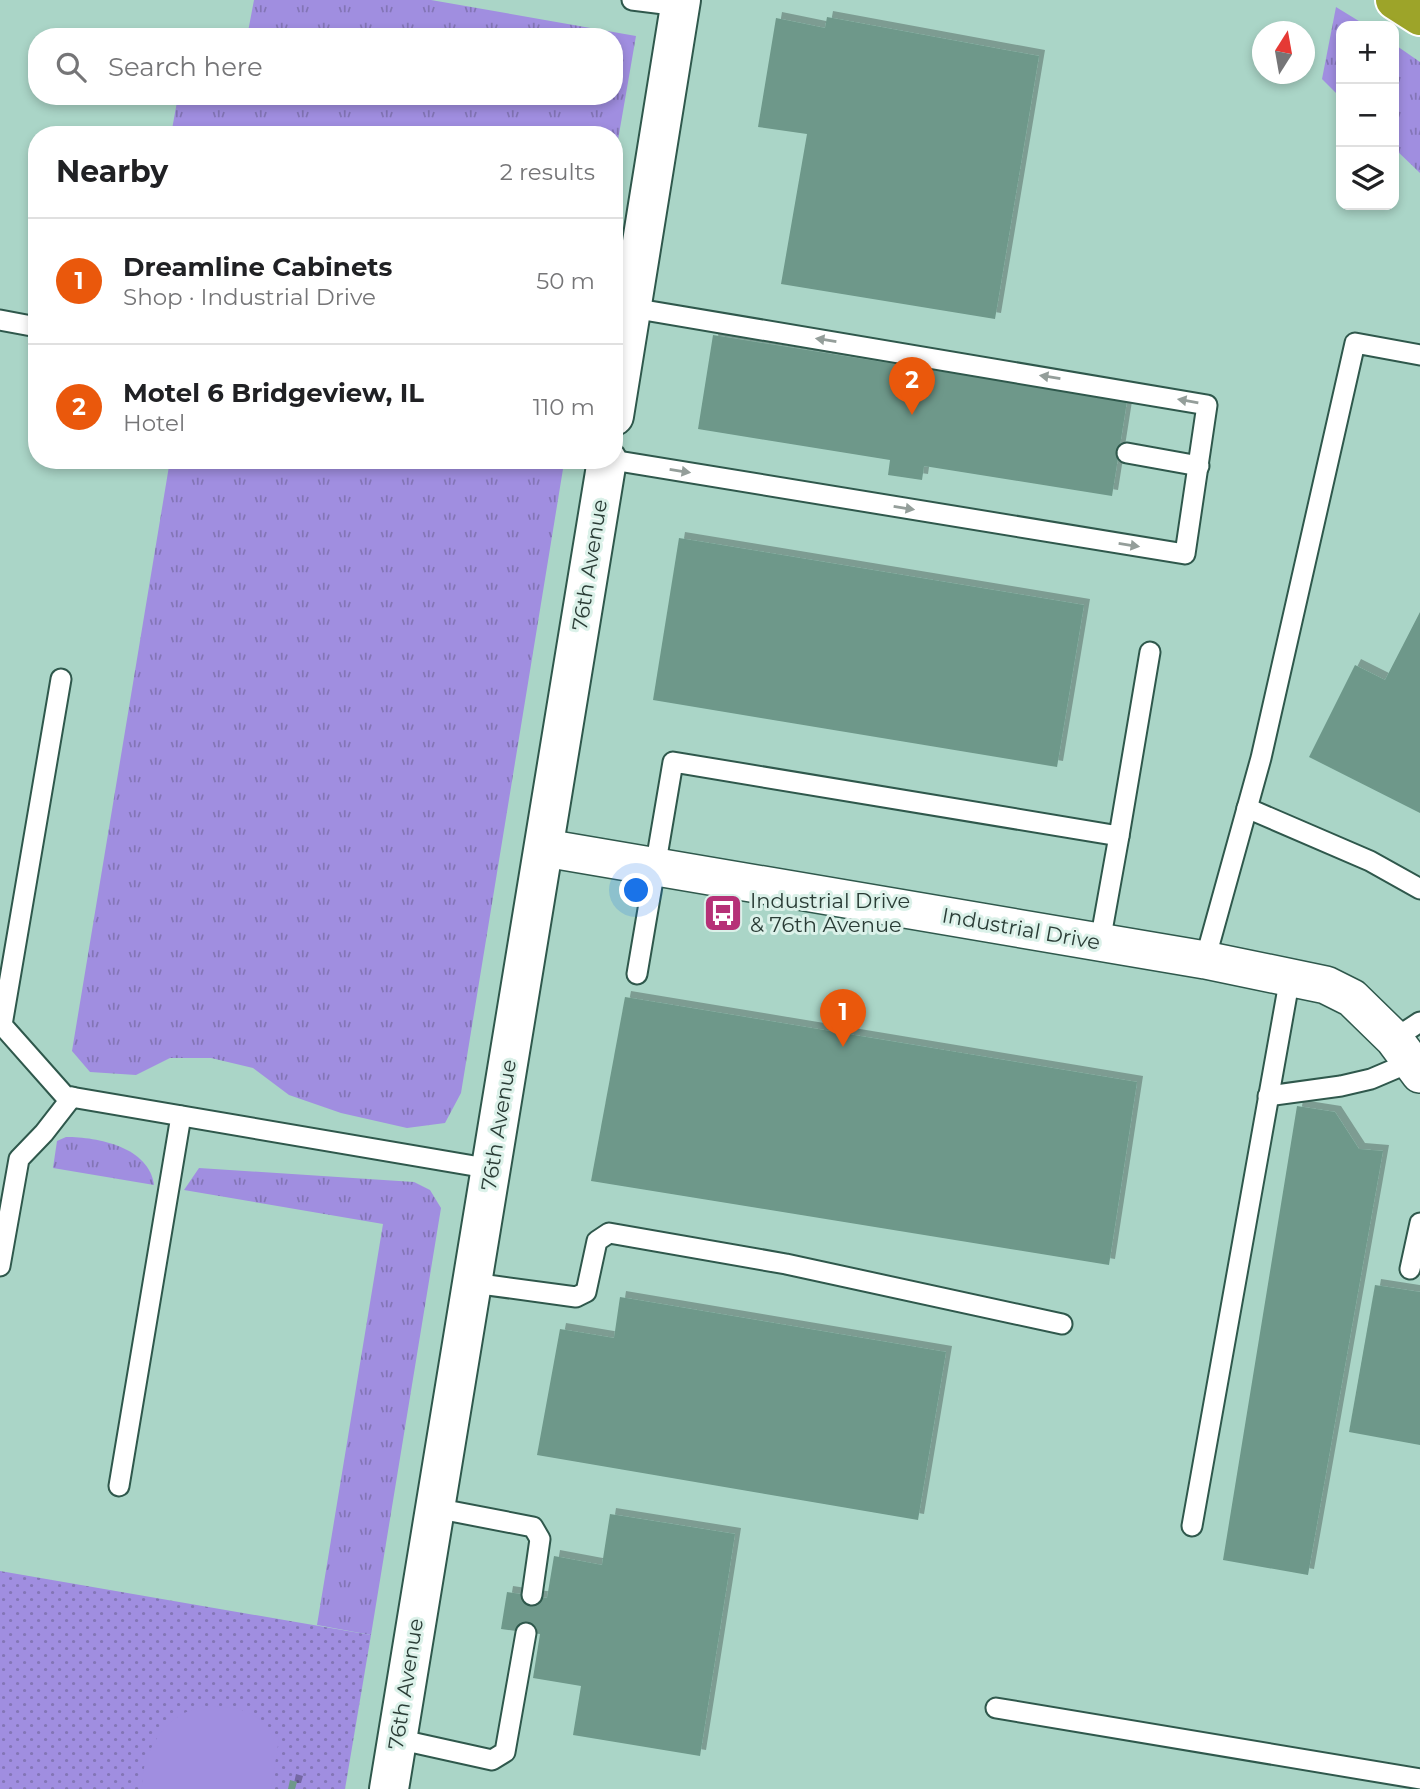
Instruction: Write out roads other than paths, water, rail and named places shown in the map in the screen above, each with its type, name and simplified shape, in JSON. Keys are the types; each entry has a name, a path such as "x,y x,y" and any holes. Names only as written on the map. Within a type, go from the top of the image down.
{"highway":[{"path":"1395,0 1420,16"}],"street":[{"path":"623,362 680,3"},
{"name":"76th Avenue","path":"389,1789 608,469"},
{"name":"Industrial Drive","path":"545,848 1205,960 1326,985 1352,998 1411,1049"}],"lane":[{"path":"632,0 680,3"},
{"path":"623,462 1185,554 1207,405 632,308"},
{"path":"0,320 28,325"},
{"path":"1205,960 1264,744 1355,343 1420,355"},
{"path":"1127,453 1199,466"},
{"path":"1100,942 1150,652"},
{"path":"61,679 2,1025 65,1096 492,1169"},
{"path":"637,974 673,762 1119,836"},
{"path":"1247,808 1370,861 1420,888"},
{"path":"1192,1526 1290,977"},
{"path":"1268,1096 1371,1079 1411,1049"},
{"path":"0,1266 19,1160 72,1097"},
{"path":"119,1486 181,1116"},
{"path":"1410,1269 1420,1223"},
{"path":"473,1283 576,1297 586,1292 597,1241 609,1233 786,1264 1062,1324"},
{"path":"435,1508 533,1527 540,1539 531,1595"},
{"path":"397,1739 492,1760 505,1752 526,1633"},
{"path":"996,1708 1420,1779"}],"place":[{"name":"Motel 6 Bridgeview, IL","path":"912,415"},
{"name":"Industrial Drive & 76th Avenue","path":"723,913"},
{"name":"Dreamline Cabinets","path":"843,1047"}]}
